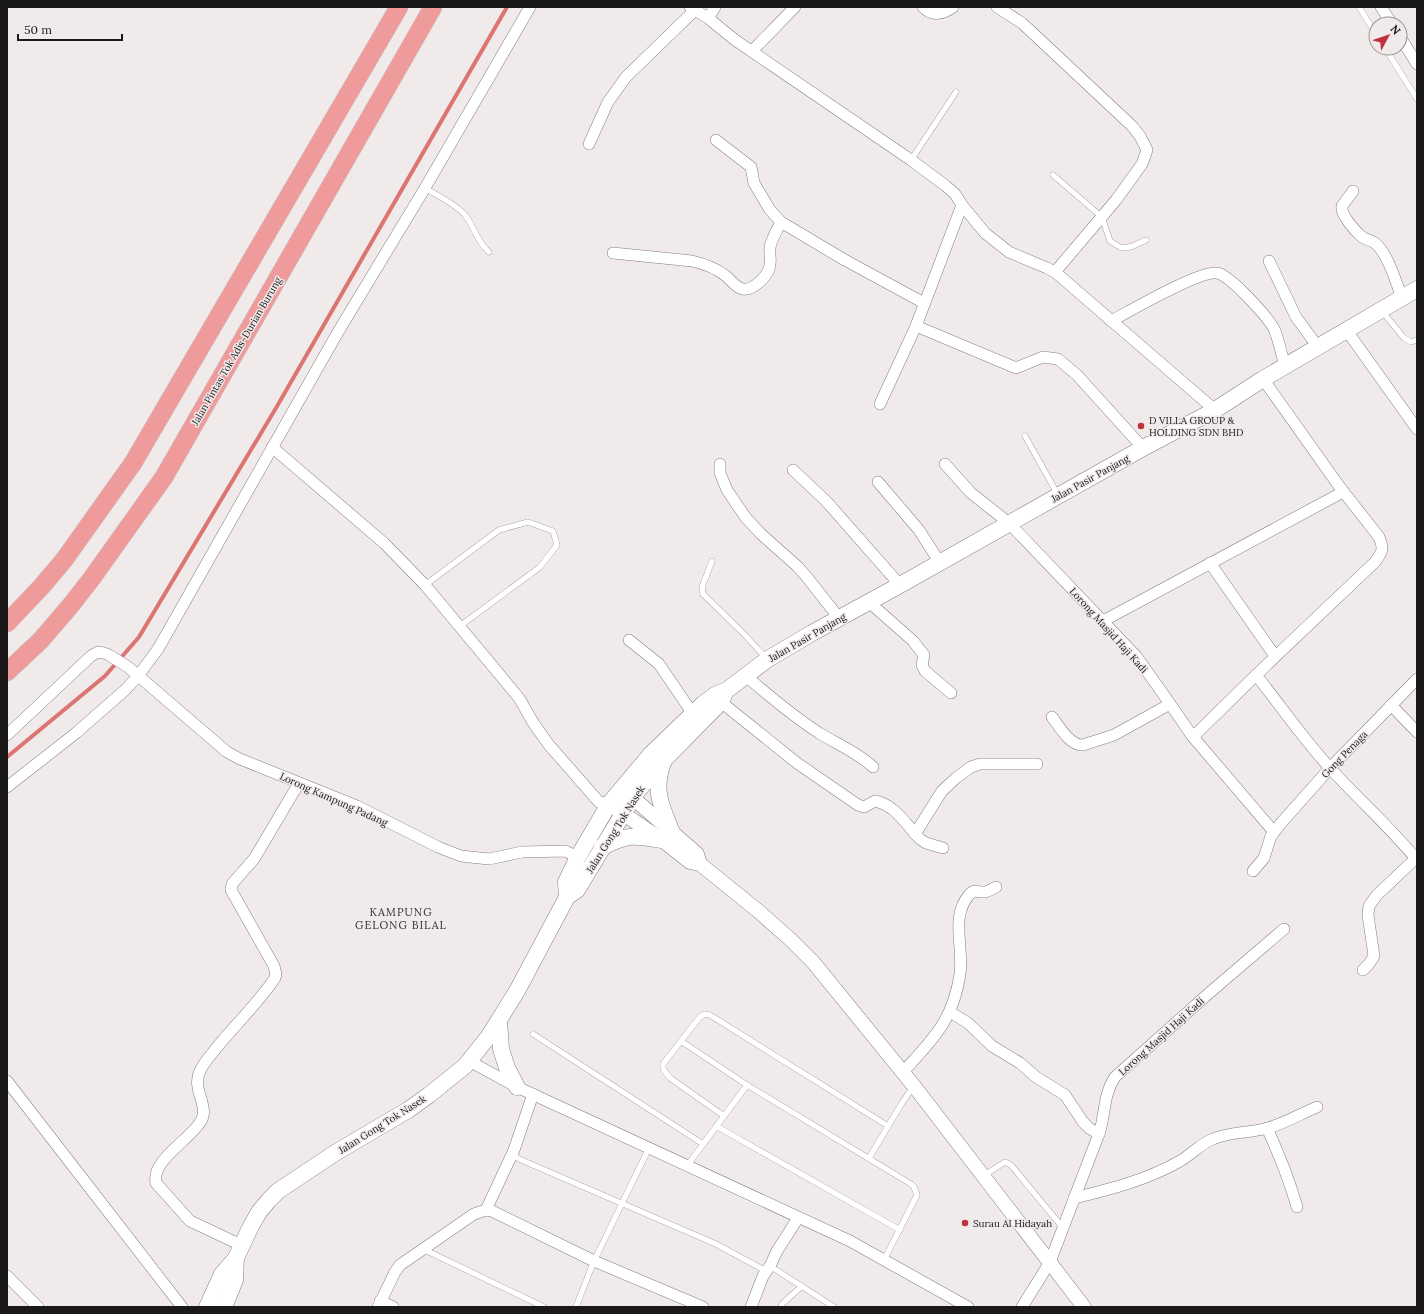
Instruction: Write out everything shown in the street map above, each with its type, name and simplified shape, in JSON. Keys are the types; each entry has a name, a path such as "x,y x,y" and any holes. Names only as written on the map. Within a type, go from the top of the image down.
{"main road":[{"path":"7,623 64,560 133,463 399,7"},
{"name":"Jalan Pintas Tok Adis-Durian Burung","path":"7,672 41,640 71,605 164,477 433,7"},
{"name":"Jalan Pasir Panjang","path":"764,662 806,636 940,563 1143,448 1215,410 1263,379 1382,311 1417,289"},
{"name":"Jalan Gong Tok Nasek","path":"567,897 566,882 609,804 628,792 664,760 724,696 764,662"},
{"name":"Jalan Gong Tok Nasek","path":"207,1307 222,1274 239,1252 259,1212 278,1191 335,1153 408,1110 447,1082 465,1066 489,1036 517,991 567,897 577,890 623,814 628,792 650,754 715,695 724,696"},
{"path":"602,847 625,836 666,835 664,812 658,789 660,772 664,760"},
{"path":"499,1020 501,1049 507,1068 517,1087"},
{"name":"Jalan Gong Tok Nasek","path":"224,1307 235,1280 239,1252"}],"street":[{"path":"7,787 76,733 125,690 138,676 158,649 338,332 425,188 530,7"},
{"path":"708,18 715,7"},
{"path":"752,51 795,7"},
{"path":"924,7 929,12 938,14 948,11 953,7"},
{"path":"997,7 1022,23 1132,126 1140,136 1147,150 1142,164 1102,217 1055,272"},
{"path":"1381,7 1387,16"},
{"path":"589,144 608,102 626,77 693,9 708,18 735,40 911,160 946,186 955,194 985,233 1009,252 1055,272 1215,410"},
{"path":"1408,50 1417,64"},
{"path":"716,140 752,168 754,183 770,210 781,222 843,259 924,303"},
{"path":"1353,191 1342,206 1341,209 1343,214 1361,236 1374,243 1382,252 1402,298"},
{"path":"880,404 916,326 962,205"},
{"path":"613,252 692,261 714,268 727,277 736,286 744,289 752,288 769,270 772,240 781,222"},
{"path":"1269,261 1296,317 1318,347"},
{"path":"1112,321 1183,284 1207,274 1217,273 1225,276 1235,285 1259,309 1271,324 1285,366"},
{"path":"916,326 1016,368 1043,358 1058,359 1077,375 1143,448"},
{"path":"1347,331 1417,429"},
{"path":"1193,737 1275,656 1375,562 1382,550 1379,537 1343,492 1263,379"},
{"path":"272,447 384,543 425,585 519,698 534,724 549,745 599,802 609,804 623,814 666,835"},
{"path":"720,464 720,473 727,490 746,518 761,534 797,566 839,618"},
{"name":"Lorong Masjid Haji Kadi","path":"945,464 970,493 1009,523 1136,656 1193,737 1274,832"},
{"path":"793,470 826,501 900,585"},
{"path":"878,482 919,530 940,563"},
{"path":"1103,621 1343,492"},
{"path":"1210,563 1275,656"},
{"path":"869,602 913,641 924,655 922,664 925,671 951,693"},
{"path":"629,640 659,664 693,714"},
{"name":"Lorong Kampung Padang","path":"7,735 91,656 98,652 109,655 128,667 227,752 240,759 357,806 461,856 489,859 522,852 565,852 578,858"},
{"path":"1256,675 1294,725 1330,768 1390,829 1416,859 1377,895 1369,906 1368,915 1374,956 1363,970"},
{"path":"746,676 820,734 859,756 873,767"},
{"name":"Gong Penaga","path":"1274,832 1330,768 1417,679"},
{"path":"724,696 797,763 849,799 862,806 867,806 875,801 887,806 895,811 915,834 926,842 943,848"},
{"path":"1052,717 1068,738 1079,746 1114,735 1170,704"},
{"path":"1391,705 1417,732"},
{"path":"915,834 942,791 971,767 980,764 1037,764"},
{"path":"239,1252 190,1221 156,1183 155,1176 163,1160 193,1132 201,1120 203,1107 197,1089 197,1078 200,1071 218,1046 275,978 276,974 274,966 231,890 232,884 254,859 299,782"},
{"path":"628,792 690,862 700,864 757,910 813,962 914,1086 1084,1307"},
{"path":"1253,871 1266,854 1274,832"},
{"path":"903,1072 937,1035 950,1012 960,976 962,959 959,920 961,907 972,891 975,890 985,892 996,887"},
{"name":"Lorong Masjid Haji Kadi","path":"1022,1307 1050,1262 1099,1134 1104,1118 1108,1091 1115,1077 1284,929"},
{"path":"950,1012 968,1023 992,1046 1020,1063 1036,1077 1065,1095 1083,1122 1099,1134"},
{"path":"469,1061 517,1087 850,1241 968,1307"},
{"path":"7,1081 182,1307"},
{"path":"486,1210 514,1150 533,1094"},
{"path":"1074,1198 1112,1189 1152,1175 1181,1160 1203,1144 1222,1135 1267,1128 1317,1107"},
{"path":"1267,1128 1292,1189 1296,1207"},
{"path":"393,1307 379,1304 400,1265 422,1248 474,1214 486,1210 492,1211 594,1261 703,1307"},
{"path":"751,1307 763,1276 798,1218"},
{"path":"8,1281 38,1307"}],"lane":[{"path":"1359,7 1368,21"},
{"path":"1390,56 1417,99"},
{"path":"911,160 956,92"},
{"path":"1053,175 1102,217 1110,241 1120,247 1126,248 1146,240"},
{"path":"425,188 459,209 465,215 477,236 489,252"},
{"path":"1382,311 1404,338 1411,342 1417,340"},
{"path":"1025,436 1058,496"},
{"path":"425,585 499,530 528,522 552,531 557,545 540,567 460,626"},
{"path":"712,561 702,587 703,594 743,633 764,662"},
{"path":"724,1116 670,1078 665,1073 663,1064 698,1018 704,1014 710,1015 888,1126"},
{"path":"533,1034 703,1144"},
{"path":"680,1041 747,1085 911,1184 917,1195 884,1260"},
{"path":"687,1166 747,1085"},
{"path":"869,1158 914,1086"},
{"path":"716,1126 900,1230"},
{"path":"576,1307 594,1261 649,1148"},
{"path":"514,1150 514,1154 519,1159 768,1268 802,1286 834,1307"},
{"path":"983,1177 1005,1162 1011,1165 1062,1228"},
{"path":"422,1248 544,1307"},
{"path":"781,1307 782,1304 802,1286"}],"waterway":[{"path":"7,757 105,676 139,637 276,408 507,7"}],"place":[{"name":"D VILLA GROUP & HOLDING SDN BHD","path":"1141,426"},
{"name":"Surau Al Hidayah","path":"965,1223"}],"district":[{"name":"KAMPUNG GELONG BILAL","path":"401,918"}]}
